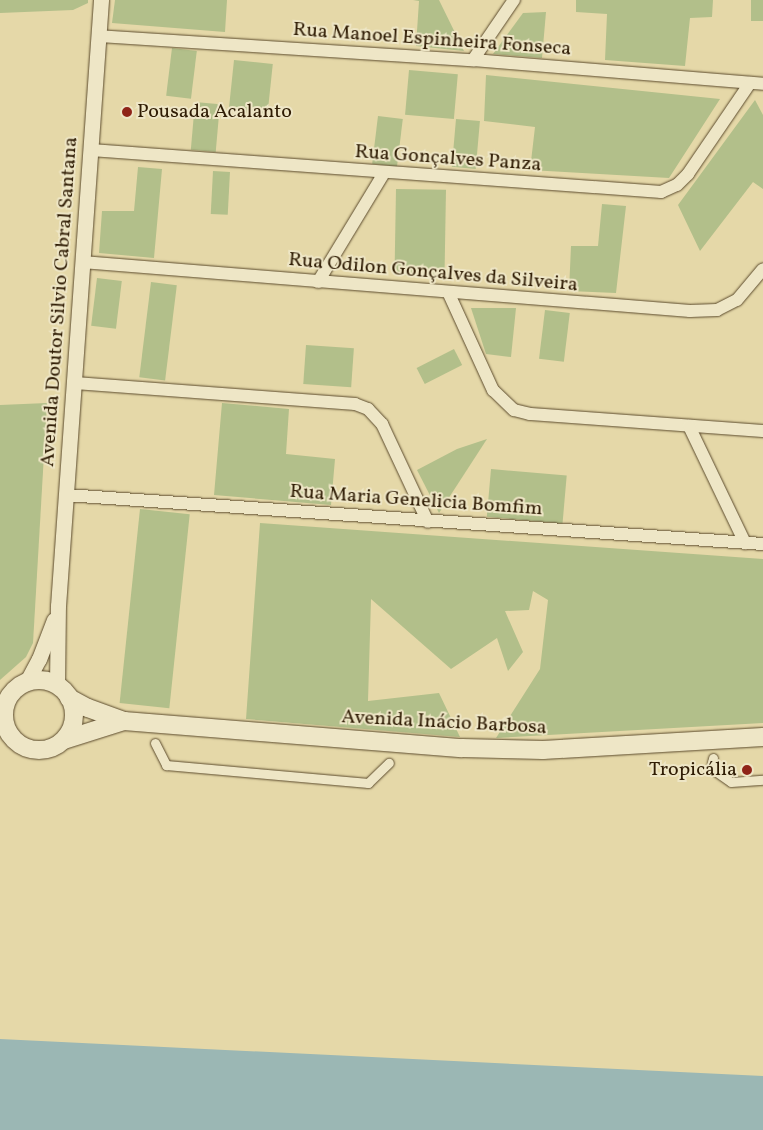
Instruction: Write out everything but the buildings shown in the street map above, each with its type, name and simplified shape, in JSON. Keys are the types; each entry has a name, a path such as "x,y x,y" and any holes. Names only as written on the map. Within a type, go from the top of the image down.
{"main road":[{"path":"42,680 63,692 73,724 64,740 48,750 30,749 22,746 4,731 5,707 13,690 42,680"},
{"name":"Avenida Inácio Barbosa","path":"63,692 88,708 124,721 381,743 516,749 763,738"},
{"name":"Avenida Inácio Barbosa","path":"64,740 124,721"}],"street":[{"name":"Avenida Doutor Silvio Cabral Santana","path":"63,692 58,606 101,0"},
{"path":"473,60 514,0"},
{"name":"Rua Manoel Espinheira Fonseca","path":"98,36 473,60 756,84"},
{"name":"Rua Gonçalves Panza","path":"91,150 661,192 677,185 688,174 756,84"},
{"path":"318,282 384,173"},
{"name":"Rua Odilon Gonçalves da Silveira","path":"82,262 449,294 690,311 717,310 737,300 763,269"},
{"path":"449,294 493,390 514,410 530,414 763,431"},
{"path":"74,383 355,404 368,410 382,424 428,522"},
{"path":"689,426 745,543"},
{"name":"Rua Maria Genelicia Bomfim","path":"66,495 203,503 428,522 763,544"},
{"name":"Avenida Doutor Silvio Cabral Santana","path":"13,690 43,650 58,606"},
{"path":"155,743 166,764 368,783 389,763"},
{"path":"713,758 712,768 731,782 763,780"}],"green space":[{"path":"0,0 88,0 88,3 73,10 0,13"},
{"path":"115,0 227,0 225,32 112,23"},
{"path":"413,0 439,0 464,51 416,46 419,1"},
{"path":"576,0 713,0 712,17 690,18 685,66 605,60 607,14 576,12"},
{"path":"751,0 763,0 763,21 751,21"},
{"path":"546,12 542,58 493,54 523,13"},
{"path":"172,48 197,51 191,99 166,96"},
{"path":"234,60 273,64 267,115 229,111"},
{"path":"409,70 458,74 454,119 405,115"},
{"path":"486,75 720,99 669,178 530,170 535,127 484,121"},
{"path":"755,100 763,115 763,189 753,182 700,251 678,205"},
{"path":"195,102 220,104 216,152 191,150"},
{"path":"378,116 403,119 397,167 372,164"},
{"path":"456,119 480,121 476,169 452,167"},
{"path":"138,167 162,169 154,258 99,253 102,211 134,211"},
{"path":"213,171 230,172 228,215 211,214"},
{"path":"396,189 446,190 444,276 394,275"},
{"path":"602,204 626,206 616,293 569,291 571,246 598,246"},
{"path":"97,278 122,281 116,329 91,326"},
{"path":"151,282 177,285 165,380 139,377"},
{"path":"471,308 516,308 511,357 486,354"},
{"path":"545,310 570,313 564,362 539,359"},
{"path":"306,345 354,348 351,387 303,384"},
{"path":"454,349 462,365 425,384 417,368"},
{"path":"47,403 33,643 26,657 0,680 0,405"},
{"path":"222,403 289,409 286,454 335,459 331,505 214,495"},
{"path":"487,439 439,513 417,470 457,449"},
{"path":"491,469 567,476 563,523 487,517"},
{"path":"140,509 190,514 169,708 120,703"},
{"path":"260,523 763,559 763,723 496,738 540,669 548,600 533,591 529,610 505,611 523,652 508,671 497,638 451,669 371,599 368,701 439,693 460,737 246,719"}],"water":[{"path":"0,1039 763,1076 763,1130 0,1130"}],"place":[{"name":"Pousada Acalanto","path":"127,112"},
{"name":"Tropicália","path":"747,770"}]}
